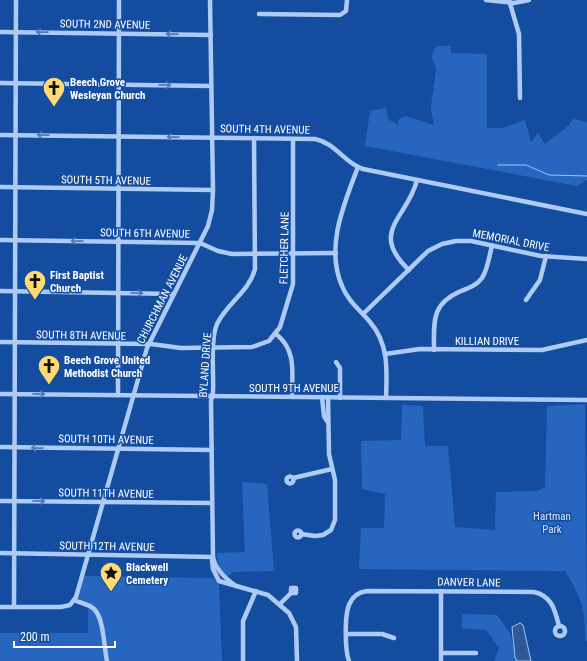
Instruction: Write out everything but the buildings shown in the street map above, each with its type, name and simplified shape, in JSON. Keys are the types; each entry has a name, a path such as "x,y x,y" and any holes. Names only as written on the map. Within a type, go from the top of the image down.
{"street":[{"path":"14,607 16,0"},
{"path":"118,395 119,0"},
{"name":"CHURCHMAN AVENUE","path":"74,600 89,555 148,344 200,243 211,216 213,190 210,0"},
{"path":"259,14 340,15 346,11 347,0"},
{"path":"486,0 510,2 529,0"},
{"path":"510,2 519,34 520,98"},
{"name":"SOUTH 2ND AVENUE","path":"0,32 211,35"},
{"path":"0,83 211,86"},
{"name":"SOUTH 4TH AVENUE","path":"0,135 315,139 326,142 348,161 358,167 587,214"},
{"name":"BYLAND DRIVE","path":"254,138 255,268 250,282 218,323 214,333 212,397 212,564 217,578 224,584 256,591"},
{"name":"FLETCHER LANE","path":"276,334 291,296 294,272 293,139"},
{"path":"358,167 341,215 337,233 336,253 338,273 348,298 363,314 380,337 385,354 386,398"},
{"path":"408,270 394,252 391,242 392,231 396,218 411,198 417,180"},
{"name":"SOUTH 5TH AVENUE","path":"0,187 213,190"},
{"name":"SOUTH 6TH AVENUE","path":"0,240 200,243 224,252 256,254 336,253"},
{"name":"MEMORIAL DRIVE","path":"363,314 428,251 442,244 460,240 546,256 587,259"},
{"path":"434,350 434,321 437,309 449,297 472,287 480,280 487,267 492,246"},
{"path":"526,300 540,280 546,256"},
{"path":"0,291 174,294"},
{"path":"276,334 287,344 291,355 292,397"},
{"name":"SOUTH 8TH AVENUE","path":"0,342 148,344 175,348 257,347 267,342 276,334"},
{"name":"KILLIAN DRIVE","path":"385,354 407,350 542,350 587,340"},
{"path":"336,362 340,368 340,398"},
{"name":"SOUTH 9TH AVENUE","path":"0,394 587,400"},
{"path":"322,397 324,416 327,421"},
{"path":"302,534 317,536 323,535 331,530 334,524 335,483 329,458 327,421 328,398"},
{"name":"SOUTH 10TH AVENUE","path":"0,447 212,450"},
{"path":"293,478 332,469"},
{"name":"SOUTH 11TH AVENUE","path":"0,500 212,503"},
{"name":"SOUTH 12TH AVENUE","path":"0,553 213,557"},
{"name":"DANVER LANE","path":"347,634 348,606 352,598 359,593 370,590 537,593 551,602 556,610 559,626"},
{"path":"243,661 243,621 256,591 270,595 291,615 295,624 297,661"},
{"path":"441,661 442,591"},
{"path":"280,604 291,593"},
{"path":"0,607 61,607 70,605 74,600 92,607 98,613 107,661"},
{"path":"349,661 347,652 347,634 382,634 394,638"},
{"path":"441,653 476,653"}],"green space":[{"path":"438,46 451,46 451,53 487,54 487,128 502,128 525,120 531,142 538,133 545,144 568,126 573,119 587,122 587,180 577,186 365,146 370,111 386,108 388,119 398,125 399,119 405,116 434,125 431,107 436,68 432,58 433,50"},
{"name":"Hartman Park","path":"585,404 587,642 585,640 585,620 579,596 565,571 359,569 361,528 384,528 385,494 362,489 361,441 401,440 402,405 423,406 425,446 448,446 455,527 495,530 496,492 537,491 545,487 547,406"},
{"path":"242,482 267,484 274,571 233,572 227,577 218,566 217,553 245,552"},
{"path":"83,576 214,578 219,584 222,661 0,661 0,633 88,633 88,606 74,600"},
{"path":"462,614 497,615 510,633 517,661 494,661 499,648 486,630 462,628"}],"shaded area":[{"path":"520,623 523,625 531,661 517,661 515,657 512,627"}],"waterway":[{"path":"498,165 526,165 549,175 587,176"}],"place":[{"name":"Beech Grove Wesleyan Church","path":"54,108"},
{"name":"First Baptist Church","path":"35,300"},
{"name":"Beech Grove United Methodist Church","path":"49,386"},
{"name":"Blackwell Cemetery","path":"111,592"}]}
